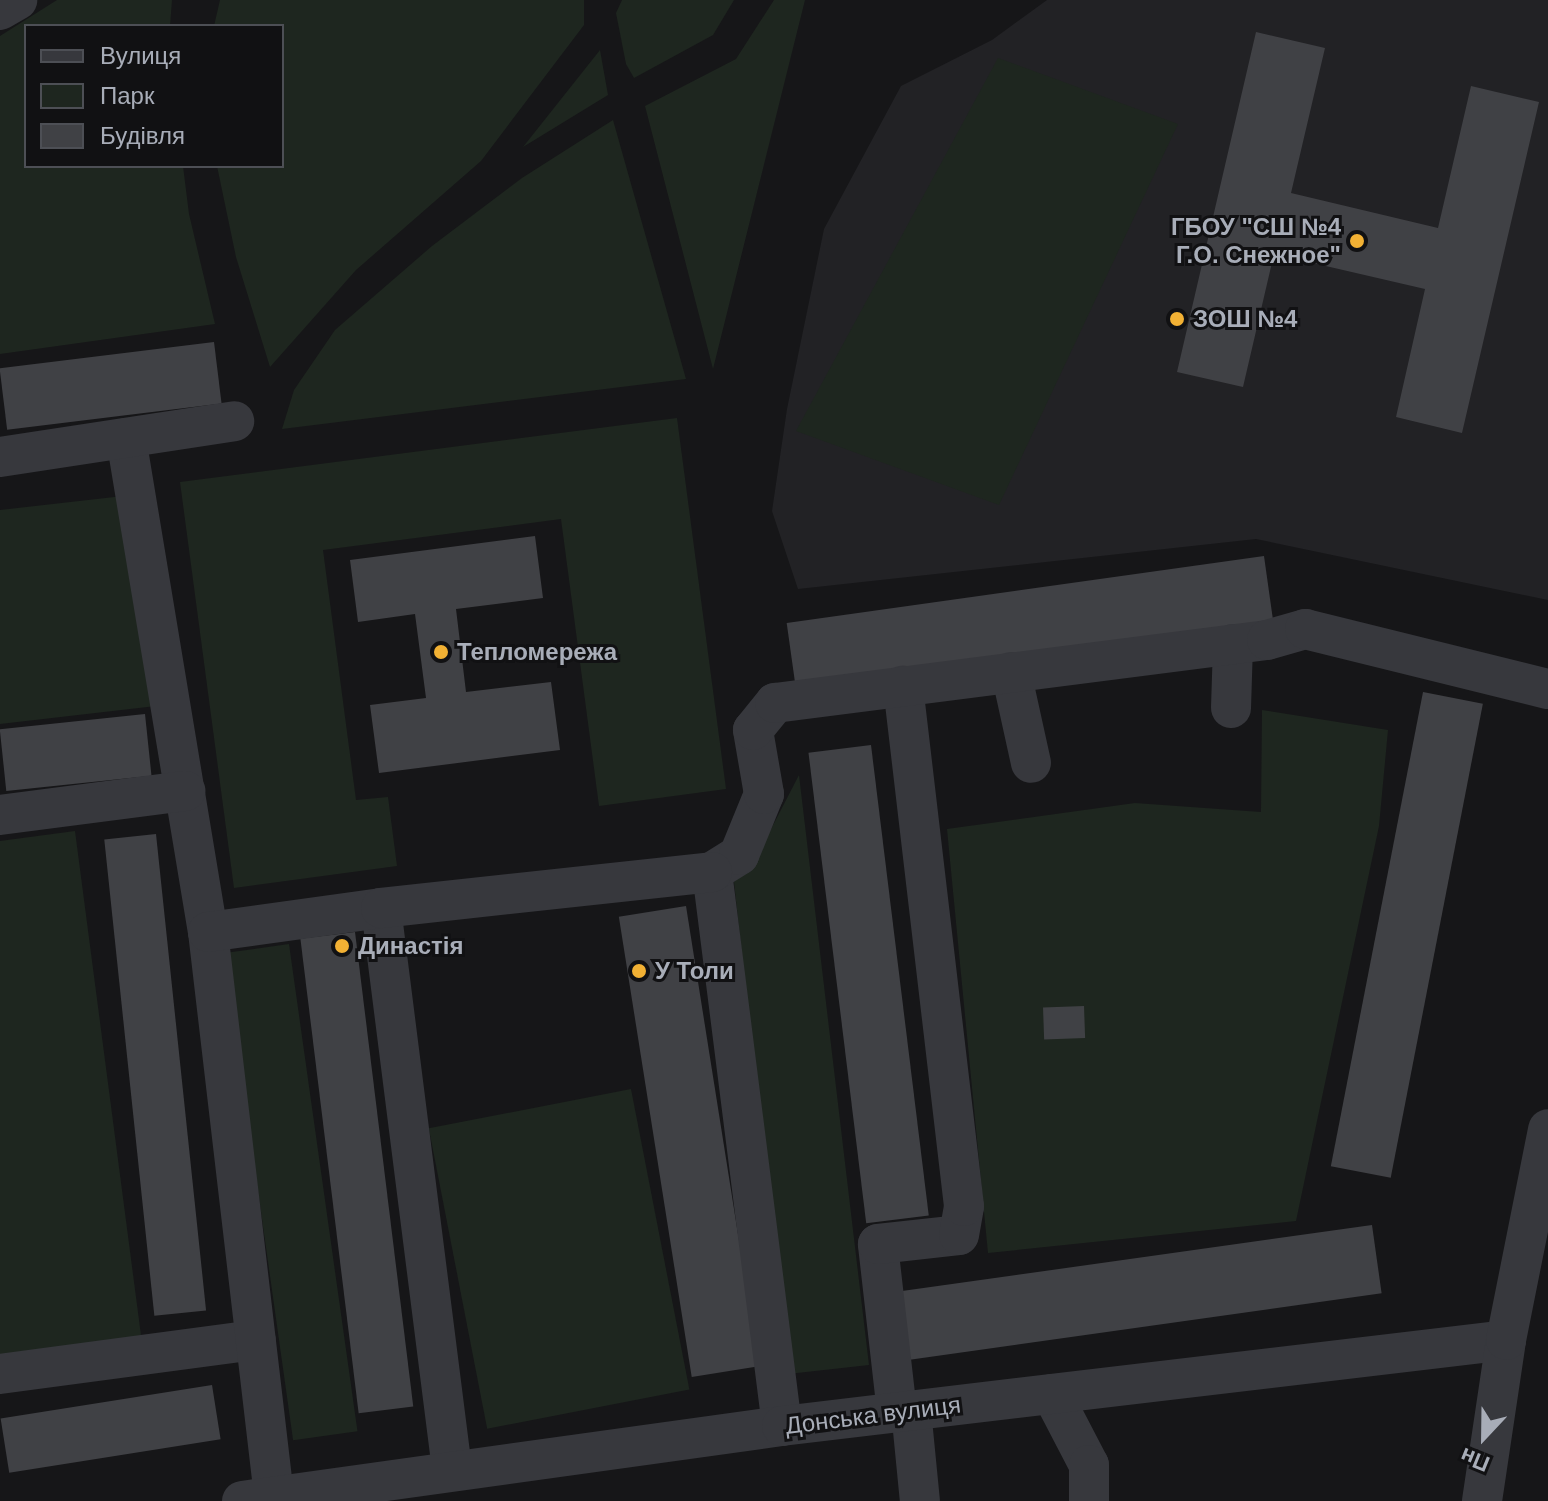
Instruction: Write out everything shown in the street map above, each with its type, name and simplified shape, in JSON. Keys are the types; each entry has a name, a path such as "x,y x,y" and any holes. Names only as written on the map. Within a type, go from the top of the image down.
{"street":[{"path":"0,10 17,0"},
{"path":"0,457 234,421"},
{"path":"126,438 208,932 256,1340 258,1499"},
{"path":"208,932 381,908 712,872 739,855 764,794 753,730 775,703 1233,644 1305,629 1548,689"},
{"path":"1231,708 1233,644"},
{"path":"1011,672 1031,763"},
{"path":"903,686 964,1206 959,1235 878,1244 920,1501"},
{"path":"0,815 185,791"},
{"path":"712,872 782,1426"},
{"path":"381,908 452,1469"},
{"path":"1482,1501 1506,1340 1548,1129"},
{"path":"0,1374 256,1340"},
{"name":"Донська вулиця","path":"258,1499 452,1469 782,1426 1506,1340"},
{"path":"1052,1394 1089,1465 1089,1501"}],"shaded area":[{"name":"ЗОШ №4","path":"1047,0 1548,0 1548,600 1256,539 798,589 772,511 787,409 824,229 901,86 992,40"}],"green space":[{"path":"57,0 172,0 170,24 24,24 24,168 183,168 189,214 215,324 0,354 0,36"},
{"path":"220,0 584,0 584,25 481,161 356,270 270,367 236,257 217,168 284,168 284,24 214,24"},
{"path":"622,0 734,0 713,35 634,78 626,64 616,13"},
{"path":"774,0 805,0 713,369 645,106 736,59"},
{"path":"600,50 608,95 523,147"},
{"path":"998,58 1178,124 999,505 796,431"},
{"path":"613,120 686,379 282,429 294,390 335,330 432,246 522,178"},
{"path":"677,418 726,789 599,806 561,519 323,550 356,800 388,797 397,866 234,888 180,482"},
{"path":"132,495 156,706 0,724 0,510"},
{"path":"1262,710 1388,730 1379,826 1296,1221 988,1253 947,829 1135,803 1261,812"},
{"path":"799,775 869,1365 788,1374 734,882 754,862"},
{"path":"75,831 142,1343 0,1361 0,841"},
{"path":"289,944 357,1431 293,1440 225,953"},
{"path":"631,1089 689,1389 487,1429 429,1128"}],"building":[{"name":"ГБОУ \"СШ №4 Г.О. Снежное\"","path":"1256,32 1325,48 1291,193 1438,228 1471,86 1539,102 1462,433 1396,417 1425,289 1274,254 1243,387 1177,372"},
{"path":"214,342 222,404 7,430 0,368"},
{"name":"Тепломережа","path":"535,536 543,598 456,609 466,692 551,682 560,750 379,773 370,705 426,698 415,614 358,622 350,560"},
{"path":"1264,556 1273,623 796,690 787,623"},
{"path":"1423,692 1483,704 1391,1178 1331,1166"},
{"path":"145,714 151,776 6,791 0,729"},
{"path":"871,745 929,1215 866,1223 808,753"},
{"path":"156,834 206,1310 154,1316 104,839"},
{"path":"686,906 759,1366 692,1377 619,917"},
{"path":"355,932 413,1406 359,1413 300,939"},
{"path":"1084,1006 1085,1038 1044,1039 1043,1007"},
{"path":"1372,1225 1382,1293 906,1360 897,1292"},
{"path":"212,1385 221,1439 9,1473 1,1418"}],"place":[{"name":"ГБОУ \"СШ №4 Г.О. Снежное\"","path":"1357,241"},
{"name":"ЗОШ №4","path":"1177,319"},
{"name":"Тепломережа","path":"441,652"},
{"name":"Династія","path":"342,946"},
{"name":"У Толи","path":"639,971"}]}
